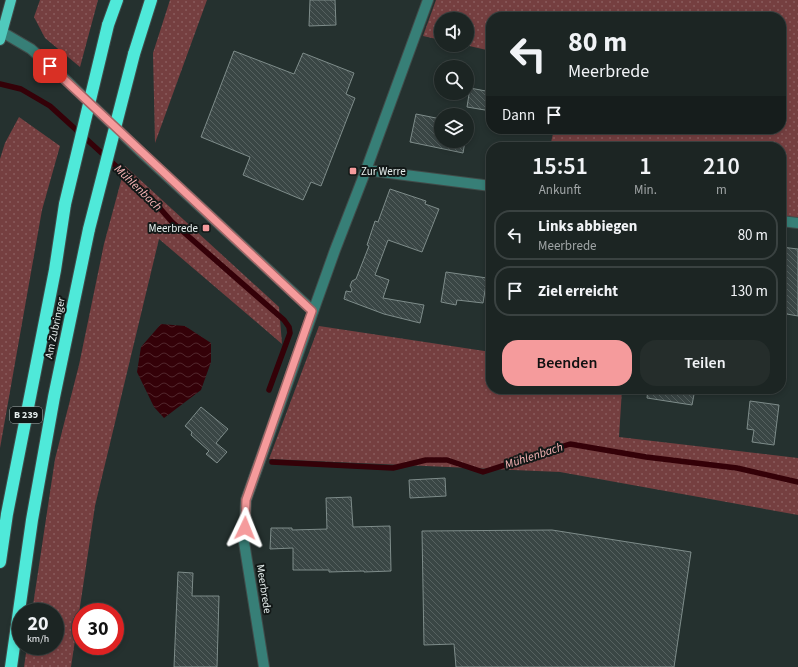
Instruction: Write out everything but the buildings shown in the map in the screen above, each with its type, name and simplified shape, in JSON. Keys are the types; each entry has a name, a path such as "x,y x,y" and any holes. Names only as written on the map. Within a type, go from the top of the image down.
{"highway":[{"name":"Am Zubringer","path":"0,562 7,514 55,270 65,204 108,25 117,0"},
{"name":"Am Zubringer","path":"11,667 37,489 54,397 89,230 134,54 150,0"},
{"path":"144,22 154,0"}],"main road":[{"path":"1,36 11,0"}],"street":[{"name":"Meerbrede","path":"264,667 244,542 246,500 312,311 366,170 428,0"},
{"path":"1,36 31,49 312,311"},
{"path":"366,170 486,185"},
{"path":"786,222 798,223"}],"shaded area":[{"path":"40,0 98,0 80,67 45,38 34,17"},
{"path":"170,0 207,0 155,143 153,53"},
{"path":"436,0 798,0 798,218 786,217 786,142 551,142 553,134 786,134 786,12 486,12 486,50 474,47 474,12 434,12 434,38 423,36"},
{"path":"19,117 60,146 42,210 0,448 0,159 5,143"},
{"path":"125,166 279,307 282,344 159,239 95,506 81,603 72,603 73,655 71,667 24,667 26,655 64,655 64,603 33,603 55,459 79,365 104,244"},
{"path":"319,326 486,351 486,394 622,394 619,437 798,458 798,515 560,472 269,459"}],"water":[{"path":"161,324 185,326 211,343 211,362 201,390 164,418 154,407 137,372 141,347"}],"waterway":[{"name":"Mühlenbach","path":"0,84 21,89 50,106 150,197 172,222 284,320 289,327 290,333 269,390"},
{"name":"Mühlenbach","path":"272,462 393,468 426,460 447,460 483,472 570,444 646,457 737,468 798,482"}],"place":[{"name":"Zur Werre","path":"353,171"},
{"name":"Meerbrede","path":"206,228"}],"route":[{"path":"50,66 312,311 246,500 245,528"}]}
